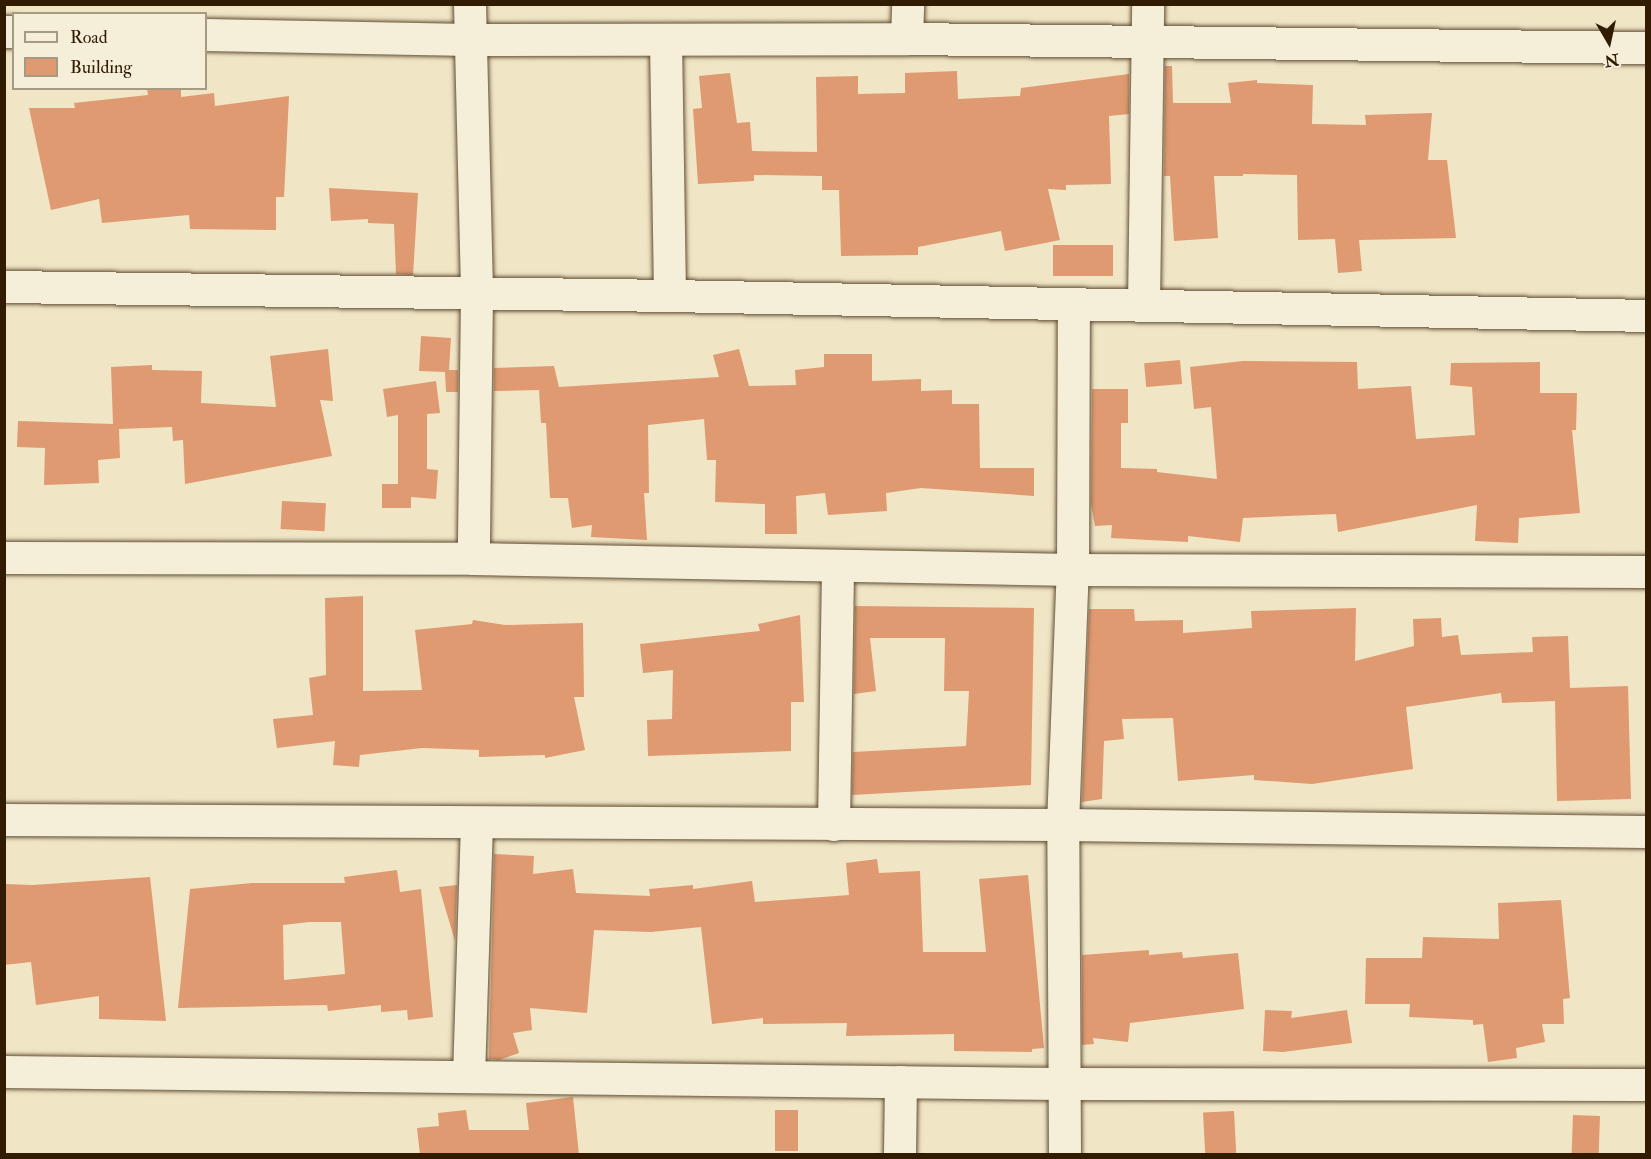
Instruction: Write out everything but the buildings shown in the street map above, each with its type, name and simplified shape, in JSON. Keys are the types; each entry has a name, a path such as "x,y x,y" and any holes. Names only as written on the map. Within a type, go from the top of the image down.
{"street":[{"path":"470,4 477,295 474,559"},
{"path":"907,39 908,4"},
{"path":"1144,304 1148,4"},
{"path":"207,35 470,40 907,39 1647,48"},
{"path":"666,40 670,296"},
{"path":"4,287 1144,304 1647,316"},
{"path":"1065,1155 1063,825 1072,570 1074,304"},
{"path":"4,558 474,559 1072,570 1647,572"},
{"path":"834,825 838,566"},
{"path":"4,820 1063,825 1647,832"},
{"path":"469,1077 477,824"},
{"path":"4,1072 1065,1084 1647,1085"},
{"path":"900,1155 901,1082"}]}
